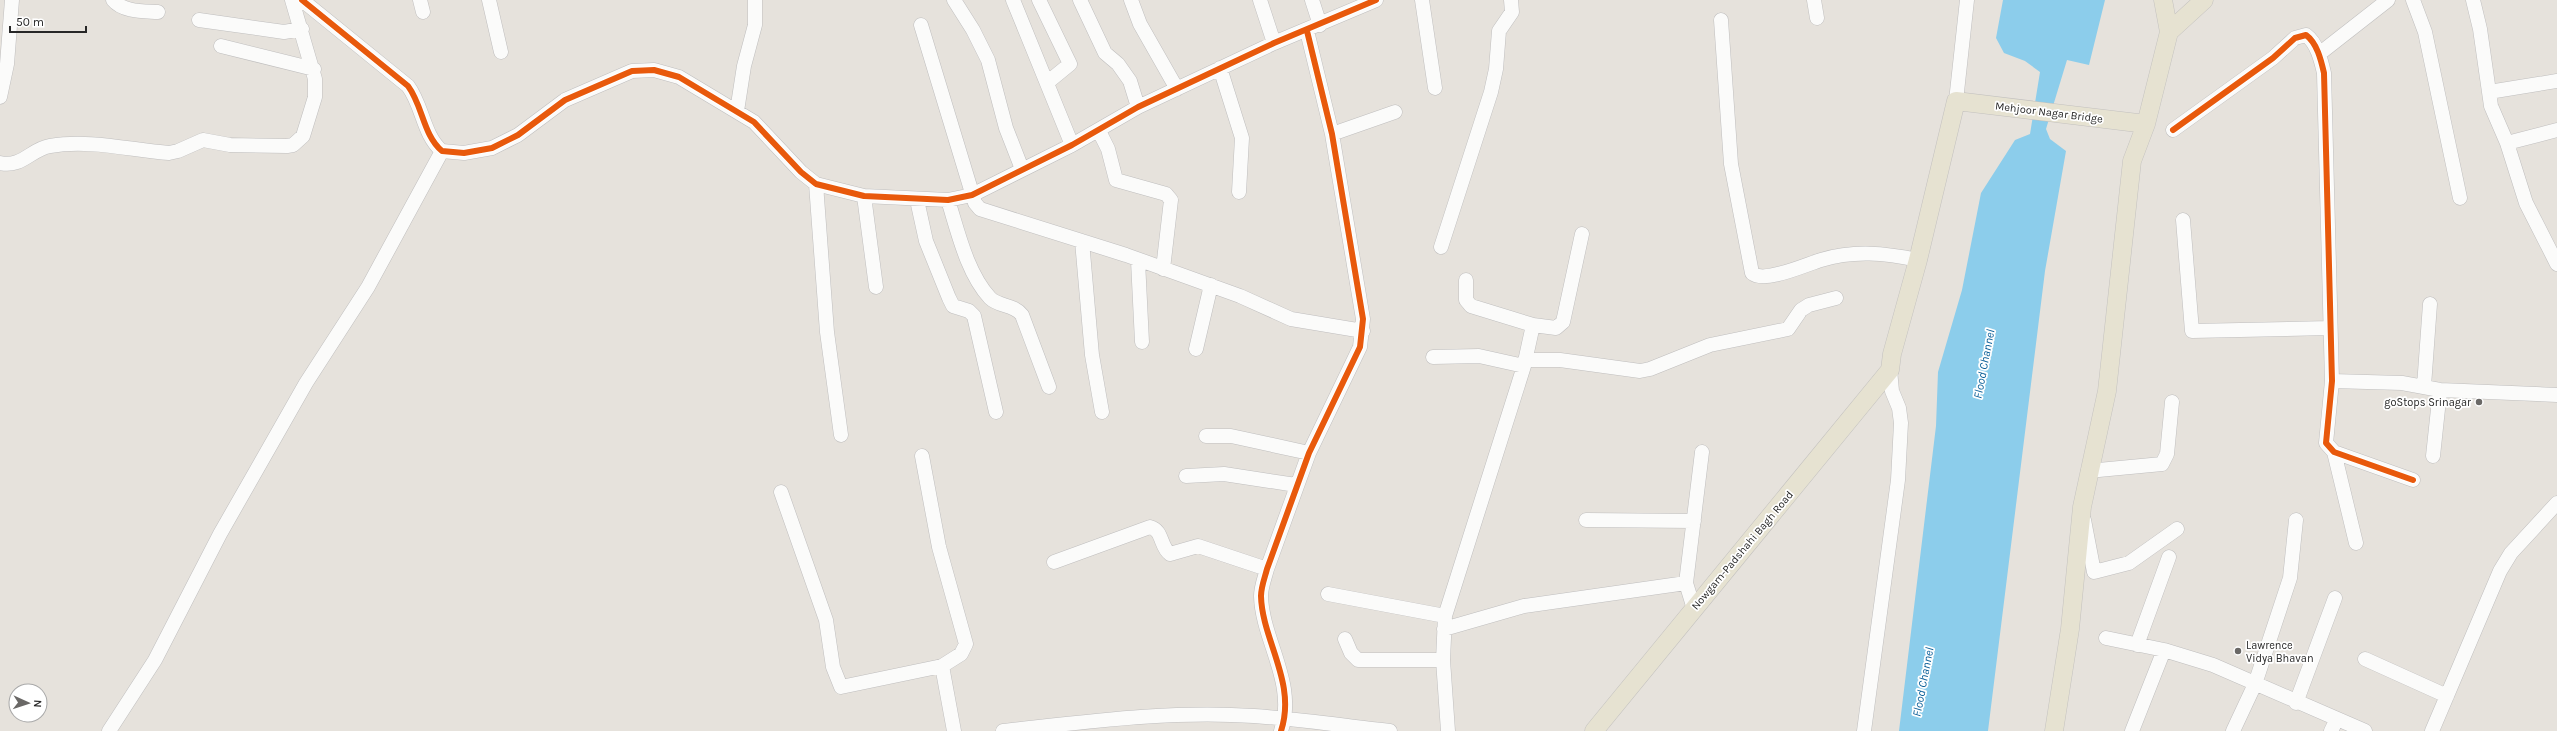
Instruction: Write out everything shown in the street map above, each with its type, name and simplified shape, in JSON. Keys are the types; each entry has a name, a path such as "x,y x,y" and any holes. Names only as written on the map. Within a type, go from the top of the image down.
{"main road":[{"path":"2054,731 2070,629 2082,506 2088,471 2107,390 2132,161 2146,124 2169,32 2163,0"},
{"path":"2169,32 2204,0"},
{"name":"Mehjoor Nagar Bridge","path":"1963,102 2146,124"},
{"path":"1890,370 1892,354 1963,102"},
{"name":"Nowgam-Padshahi Bagh Road","path":"1594,731 1890,370"}],"street":[{"path":"0,98 7,64 12,0"},
{"path":"113,0 117,5 130,10 158,12"},
{"path":"0,163 9,165 20,162 48,146 61,145 89,144 169,153 203,140 241,146 293,145 303,136 308,126 315,97 314,69 292,0"},
{"path":"302,0 408,86 419,103 431,139 442,151 464,153 492,148 518,135 565,100 632,71 643,69 673,74 737,110 754,122 816,184 864,196 917,200 948,200 972,195 1099,131 1138,107 1274,43 1314,28 1376,0"},
{"path":"490,0 501,52"},
{"path":"737,110 742,71 755,25 755,0"},
{"path":"954,0 973,30 988,60 1006,128 1022,169"},
{"path":"1013,0 1048,82 1072,145"},
{"path":"1039,0 1070,64 1048,82"},
{"path":"1080,0 1105,54 1118,64 1130,81 1138,107"},
{"path":"1131,0 1140,24 1177,89"},
{"path":"1260,0 1274,43"},
{"path":"1283,725 1284,693 1262,599 1267,569 1296,485 1309,453 1353,364 1360,347 1363,331 1361,303 1314,28 1312,0"},
{"path":"1422,0 1435,88"},
{"path":"1441,247 1495,78 1499,31 1512,12 1510,0"},
{"path":"1814,0 1816,18"},
{"path":"1963,102 1967,0"},
{"path":"2319,54 2388,0"},
{"path":"2413,0 2425,32 2460,198"},
{"path":"2473,0 2480,29 2494,116 2507,143 2526,203 2557,264"},
{"path":"199,20 284,32 302,29"},
{"path":"1721,20 1731,164 1752,273 1756,276 1764,277 1800,268 1822,260 1863,252 1918,260"},
{"path":"921,25 972,195 980,209 1082,241 1138,261 1164,268 1211,285 1291,319 1363,331"},
{"path":"2173,130 2273,58 2295,38 2308,37 2319,54 2324,73 2332,381 2326,443 2334,452 2356,543"},
{"path":"221,46 314,69"},
{"path":"1220,68 1242,138 1239,192"},
{"path":"2489,92 2557,81"},
{"path":"1332,134 1395,112"},
{"path":"2507,143 2557,130"},
{"path":"1099,131 1108,149 1116,180 1166,194 1171,200 1164,268"},
{"path":"110,731 155,660 220,534 306,383 368,287 442,151"},
{"path":"816,184 827,332 841,435"},
{"path":"864,196 876,287"},
{"path":"917,200 926,241 949,298 953,306 972,312 974,316 996,412"},
{"path":"948,200 969,262 983,289 993,301 1016,308 1022,315 1049,387"},
{"path":"2183,220 2192,331 2330,328"},
{"path":"1466,280 1466,300 1471,306 1533,324 1556,328 1562,322 1582,234"},
{"path":"1082,241 1092,355 1102,412"},
{"path":"1138,261 1142,342"},
{"path":"1196,349 1211,285"},
{"path":"1433,357 1479,356 1524,363 1560,360 1627,370 1650,369 1710,345 1788,329 1801,310 1809,305 1836,298"},
{"path":"2424,386 2430,304"},
{"path":"1448,731 1443,660 1444,623 1524,363 1533,324"},
{"path":"1864,731 1898,480 1901,423 1899,408 1892,391 1890,370"},
{"path":"2332,381 2402,383 2440,390 2557,395"},
{"path":"2433,456 2440,390"},
{"path":"2088,471 2162,464 2167,454 2172,402"},
{"path":"1206,436 1231,436 1309,453"},
{"path":"1694,609 1686,583 1702,452"},
{"path":"2334,452 2413,480"},
{"path":"781,492 826,620 833,667 841,687 942,666 961,654 966,644 939,547 922,456"},
{"path":"1186,476 1224,474 1296,485"},
{"path":"2432,731 2500,571 2511,553 2557,503"},
{"path":"2082,506 2094,572 2130,563 2177,530"},
{"path":"1586,520 1694,521"},
{"path":"2233,731 2255,684 2290,578 2296,520"},
{"path":"1054,562 1150,527 1158,531 1167,552 1170,554 1198,546 1267,569"},
{"path":"2137,644 2169,557"},
{"path":"1328,594 1444,623 1524,606 1686,583"},
{"path":"2296,703 2335,598"},
{"path":"2106,638 2164,650 2213,666 2296,703 2334,725 2365,731"},
{"path":"1345,639 1351,653 1358,660 1443,660"},
{"path":"2132,731 2164,650"},
{"path":"2365,659 2447,696"},
{"path":"942,666 954,731"},
{"path":"1003,731 1186,715 1283,725 1390,731"}],"water":[{"name":"Flood Channel","path":"2003,0 2105,0 2089,65 2067,60 2046,129 2050,139 2066,151 2045,271 1988,731 1899,731 1936,426 1938,372 1962,290 1981,193 2015,140 2030,134 2040,72 2025,61 2004,53 1996,38"}],"cycle path":[{"path":"302,0 408,86 417,102 431,137 442,151 464,153 492,148 518,135 565,100 632,71 654,70 679,77 754,122 801,172 816,184 864,196 948,200 972,195 1072,145 1138,107 1274,43 1376,0"},
{"path":"1281,731 1285,713 1285,696 1282,679 1263,612 1261,596 1262,589 1267,569 1309,453 1360,347 1363,319 1332,134 1307,31"},
{"path":"2173,130 2273,58 2295,38 2306,35 2313,42 2320,57 2324,73 2332,381 2326,443 2334,452 2413,480"}],"place":[{"name":"goStops Srinagar","path":"2479,402"},
{"name":"Lawrence Vidya Bhavan","path":"2238,651"}]}
